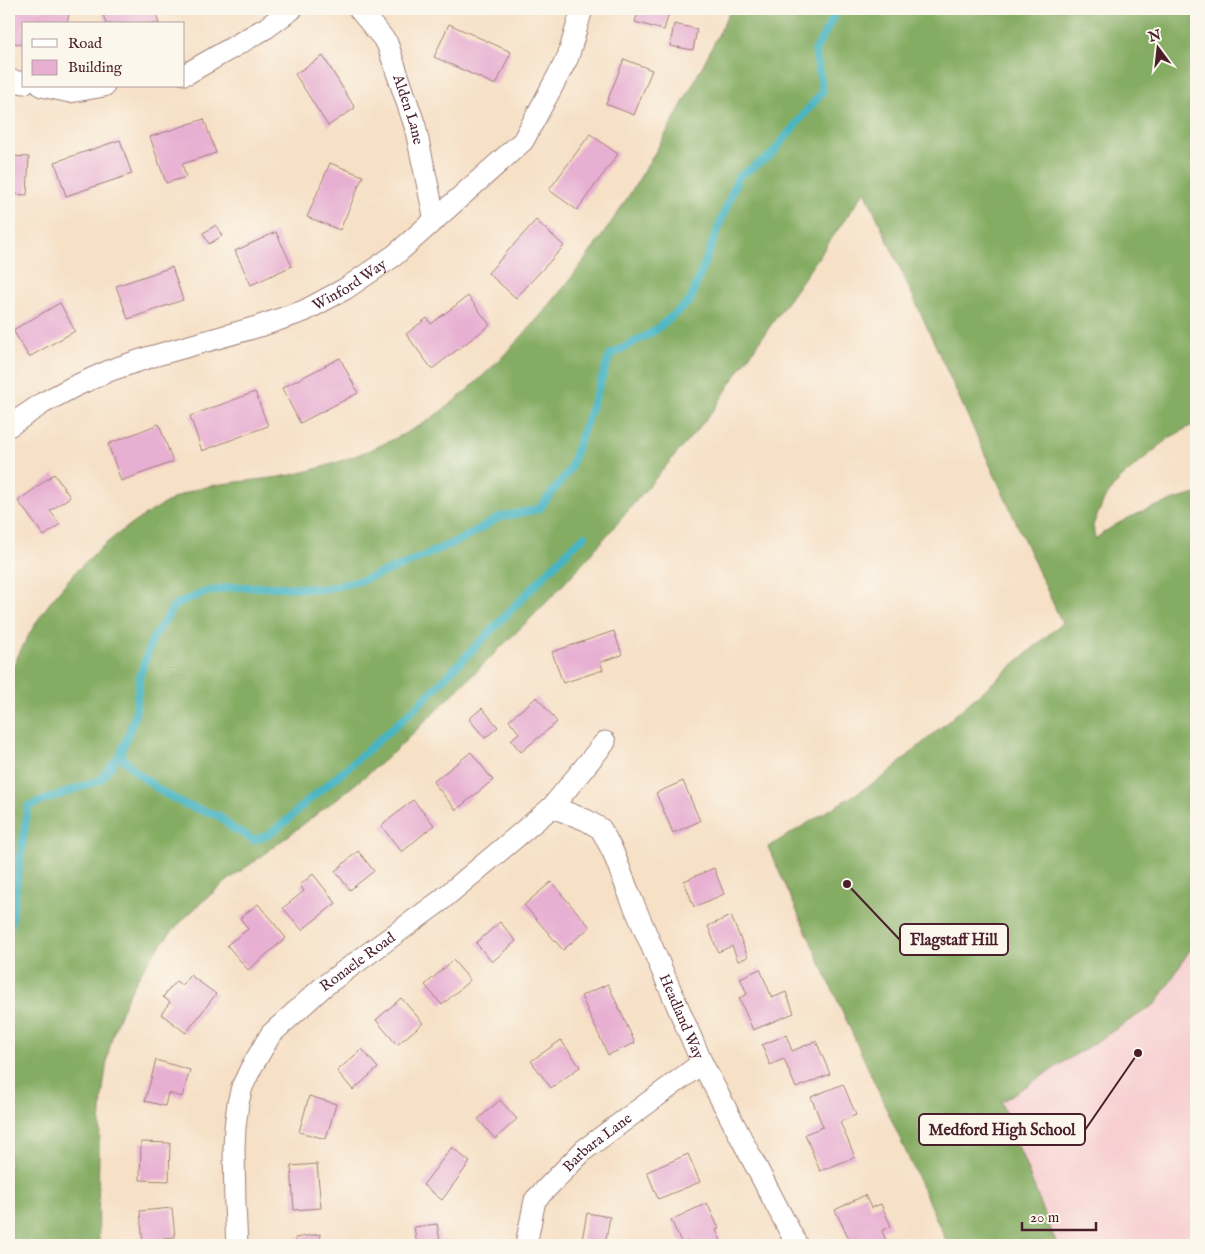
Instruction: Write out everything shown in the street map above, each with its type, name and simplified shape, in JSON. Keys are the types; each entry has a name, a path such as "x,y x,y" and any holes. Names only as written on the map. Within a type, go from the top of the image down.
{"street":[{"path":"185,74 266,28 292,9"},
{"name":"Alden Lane","path":"360,9 387,43 415,126 435,220"},
{"name":"Winford Way","path":"9,426 58,395 111,370 158,354 260,326 304,311 345,289 395,255 523,141 568,57 582,9"},
{"path":"9,80 22,83"},
{"path":"51,88 70,92 93,88"},
{"name":"Ronaele Road","path":"237,1245 234,1148 238,1103 242,1087 251,1068 271,1034 324,986 439,902 552,807 605,742"},
{"name":"Headland Way","path":"552,807 601,828 613,852 702,1063 797,1245"},
{"name":"Barbara Lane","path":"526,1245 535,1200 584,1150 702,1063"}],"shaded area":[{"path":"1196,940 1196,1245 1057,1245 1001,1102 1157,1004"}],"green space":[{"path":"731,9 1196,9 1196,423 1169,438 1121,478 1105,498 1093,525 1095,539 1143,511 1196,494 1196,940 1157,1003 1001,1102 1057,1245 948,1245 768,847 882,778 1062,623 865,191 738,372 713,411 585,561 545,604 398,748 349,789 202,902 156,951 143,969 122,1009 108,1056 102,1098 100,1135 99,1245 9,1245 9,677 33,627 49,604 86,562 129,526 167,502 188,492 206,487 291,475 345,460 399,437 415,428 443,410 467,390 522,336 554,299 612,221 639,180 687,96"}],"building":[{"path":"15,9 40,11 40,9 70,9 67,22 22,22 22,45 9,42"},
{"path":"113,9 155,9 158,22 105,22 102,11"},
{"path":"639,9 670,9 664,30 635,22"},
{"path":"449,24 511,52 496,85 434,57"},
{"path":"674,24 697,29 693,50 670,46"},
{"path":"323,56 355,108 328,126 295,74"},
{"path":"624,59 652,70 634,115 606,104"},
{"path":"204,119 216,153 182,164 186,177 166,183 150,137"},
{"path":"590,134 618,154 577,210 549,190"},
{"path":"120,140 132,174 66,196 55,162"},
{"path":"9,156 29,157 27,195 9,194"},
{"path":"330,163 363,176 340,230 307,217"},
{"path":"536,220 564,246 516,298 488,273"},
{"path":"216,225 222,236 209,244 203,233"},
{"path":"276,232 292,266 251,285 235,251"},
{"path":"172,267 183,300 128,319 116,286"},
{"path":"468,296 490,325 432,369 406,334 427,318 431,324"},
{"path":"60,303 75,331 29,357 13,330"},
{"path":"340,358 358,393 300,423 282,388"},
{"path":"255,392 268,426 202,451 190,416"},
{"path":"159,424 173,462 121,481 108,444"},
{"path":"54,474 70,497 50,511 60,524 44,536 18,501"},
{"path":"614,631 622,655 600,662 603,670 563,683 552,652"},
{"path":"537,697 557,722 521,752 511,740 519,733 509,720"},
{"path":"482,708 498,727 485,738 469,719"},
{"path":"471,752 493,780 456,810 433,782"},
{"path":"683,781 700,821 673,833 656,793"},
{"path":"413,800 434,825 402,852 381,826"},
{"path":"358,851 374,871 350,890 335,871"},
{"path":"714,868 724,894 694,907 684,881"},
{"path":"313,874 336,903 302,930 283,908 304,891 300,885"},
{"path":"551,882 590,927 563,950 524,905"},
{"path":"258,904 286,938 248,970 227,945 248,929 240,918"},
{"path":"731,916 748,957 738,961 732,946 718,952 708,926"},
{"path":"500,922 516,941 492,962 476,943"},
{"path":"453,960 470,980 442,1005 425,985"},
{"path":"760,969 772,998 786,992 794,1013 753,1030 739,998 747,994 740,978"},
{"path":"190,975 216,994 186,1033 161,1014 170,1002 163,997 176,981 182,986"},
{"path":"608,984 635,1043 608,1055 581,996"},
{"path":"401,998 423,1023 397,1045 376,1020"},
{"path":"786,1035 792,1051 816,1041 830,1074 796,1088 784,1059 770,1065 762,1045"},
{"path":"561,1040 580,1067 551,1088 531,1061"},
{"path":"362,1049 378,1068 353,1090 337,1071"},
{"path":"156,1060 190,1070 182,1097 168,1093 165,1106 145,1101"},
{"path":"843,1084 856,1115 840,1122 855,1157 820,1171 805,1134 823,1127 811,1097"},
{"path":"309,1096 336,1104 326,1139 299,1132"},
{"path":"500,1100 517,1119 495,1139 478,1119"},
{"path":"141,1142 170,1143 169,1181 140,1180"},
{"path":"452,1147 470,1162 442,1200 423,1185"},
{"path":"688,1154 700,1182 658,1199 647,1172"},
{"path":"317,1164 321,1208 294,1210 291,1166"},
{"path":"865,1195 871,1208 881,1204 891,1226 882,1231 888,1245 852,1245 835,1210"},
{"path":"707,1203 719,1229 716,1230 723,1245 690,1245 687,1241 682,1244 671,1220"},
{"path":"172,1208 175,1237 163,1238 163,1245 143,1245 140,1211"},
{"path":"587,1213 610,1217 605,1245 581,1245"},
{"path":"437,1224 440,1241 447,1240 448,1245 417,1245 414,1227"},
{"path":"320,1234 321,1245 297,1245 295,1238"}],"waterway":[{"path":"9,930 28,806 100,780 120,755 135,716 140,675 152,640 175,605 203,593 231,587 323,589 360,581 408,563 464,538 500,517 539,509 569,471 610,355 653,332 690,301 738,177 771,155 823,91 815,51 838,9"},
{"path":"120,755 137,773 164,793 184,804 219,816 233,829 254,840 268,835 413,710 571,548 585,536"}],"place":[{"name":"Flagstaff Hill","path":"847,884"},
{"name":"Medford High School","path":"1138,1053"}]}
